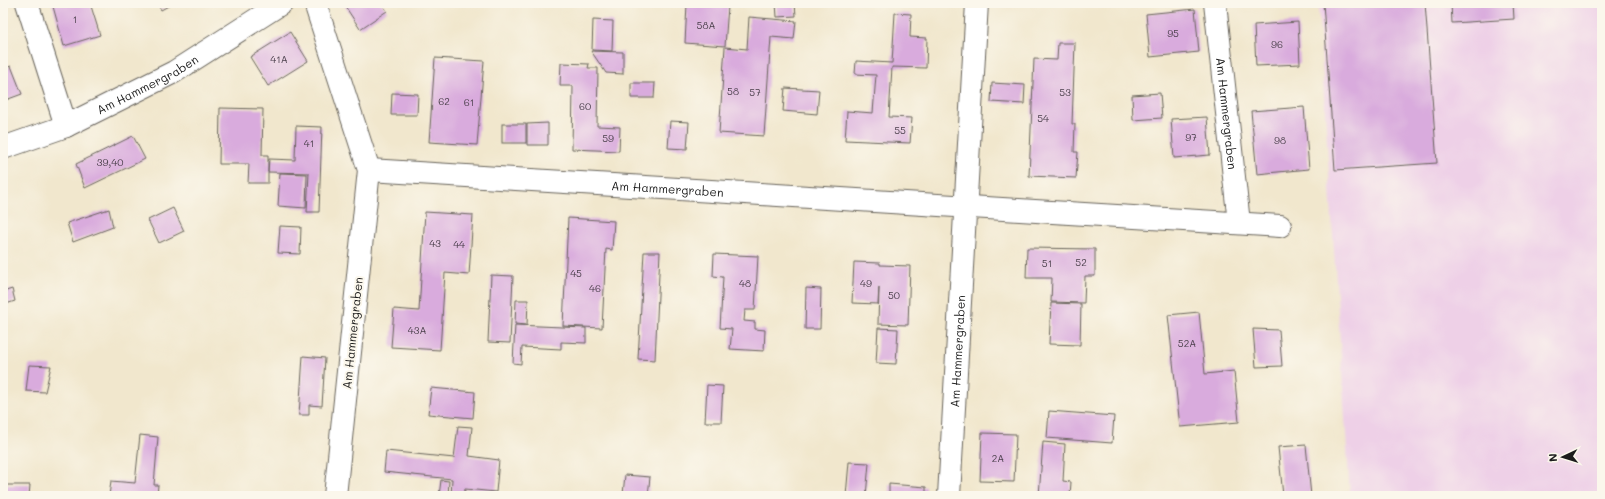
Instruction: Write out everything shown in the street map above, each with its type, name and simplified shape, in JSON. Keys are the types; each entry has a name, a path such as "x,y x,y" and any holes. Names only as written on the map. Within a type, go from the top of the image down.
{"street":[{"path":"27,3 66,126"},
{"name":"Am Hammergraben","path":"3,148 66,126 174,72 282,3"},
{"name":"Am Hammergraben","path":"315,3 369,170 335,496"},
{"name":"Am Hammergraben","path":"949,496 977,3"},
{"name":"Am Hammergraben","path":"1215,3 1239,223"},
{"name":"Am Hammergraben","path":"369,170 1280,226"}],"shaded area":[{"path":"1318,3 1602,3 1602,496 1350,496"}],"building":[{"path":"52,3 90,3 100,35 64,46"},
{"path":"157,3 174,3 161,10"},
{"path":"343,3 381,3 387,11 360,29"},
{"path":"776,3 795,3 796,16 777,17"},
{"path":"1323,3 1425,3 1437,163 1335,170"},
{"path":"1451,3 1513,3 1514,19 1452,23"},
{"path":"687,4 728,6 725,46 685,43"},
{"path":"1195,9 1199,52 1150,57 1146,14"},
{"path":"895,13 911,14 910,37 927,38 926,68 892,67 889,117 912,118 910,143 845,140 847,111 873,113 876,75 855,74 856,61 892,63"},
{"path":"749,17 796,21 794,39 771,37 764,136 719,133 725,47 747,49"},
{"path":"593,20 613,21 612,51 592,50"},
{"path":"1298,22 1300,64 1256,66 1254,25"},
{"path":"290,32 308,61 268,86 250,57"},
{"path":"1058,43 1075,43 1072,124 1075,124 1074,152 1078,152 1076,178 1029,176 1034,59 1057,60"},
{"path":"591,51 623,52 623,74 606,73"},
{"path":"435,58 484,61 477,145 429,142"},
{"path":"561,63 589,64 588,68 598,68 597,126 620,127 619,151 572,149 573,86 560,86"},
{"path":"11,66 22,94 3,101 3,69"},
{"path":"631,83 655,83 654,98 631,98"},
{"path":"992,83 1025,85 1024,104 991,102"},
{"path":"785,88 819,90 817,114 783,111"},
{"path":"392,93 418,94 417,115 391,115"},
{"path":"1160,93 1162,118 1133,120 1132,95"},
{"path":"1304,107 1309,169 1257,174 1251,111"},
{"path":"220,108 263,109 262,155 268,155 268,183 248,183 249,164 219,164"},
{"path":"1207,117 1210,155 1174,158 1171,119"},
{"path":"670,121 689,122 687,149 668,148"},
{"path":"548,123 548,145 527,145 527,124"},
{"path":"502,124 526,124 526,143 502,143"},
{"path":"296,126 322,127 319,212 307,212 309,173 268,172 269,159 295,160"},
{"path":"133,136 145,159 85,188 76,164"},
{"path":"280,173 307,174 306,208 278,206"},
{"path":"173,208 184,231 159,243 148,220"},
{"path":"109,209 113,227 73,242 67,223"},
{"path":"425,212 473,215 469,275 445,273 440,350 391,347 394,309 419,311"},
{"path":"568,218 614,221 612,250 606,249 602,328 563,326"},
{"path":"280,226 301,227 300,254 278,253"},
{"path":"1027,248 1095,249 1095,276 1085,276 1084,303 1051,302 1052,278 1026,278"},
{"path":"644,252 660,252 655,360 638,359"},
{"path":"714,254 758,256 755,310 745,310 744,321 755,322 755,329 765,330 764,351 730,349 732,329 720,328 723,277 713,276"},
{"path":"854,262 910,266 908,325 878,324 879,287 878,304 852,303"},
{"path":"491,275 513,276 510,343 488,342"},
{"path":"806,288 821,289 820,329 805,329"},
{"path":"12,289 15,301 3,305 3,292"},
{"path":"516,300 528,300 527,325 515,324"},
{"path":"1051,303 1081,304 1080,345 1049,344"},
{"path":"1199,312 1205,374 1234,371 1239,422 1180,427 1168,315"},
{"path":"515,325 586,328 586,343 561,342 561,349 522,347 521,364 513,363"},
{"path":"878,328 898,329 896,364 876,363"},
{"path":"1253,329 1279,330 1282,366 1256,367"},
{"path":"303,356 325,358 322,406 309,405 309,415 299,415"},
{"path":"29,365 51,366 45,392 26,391"},
{"path":"707,385 723,386 721,422 705,422"},
{"path":"431,388 475,392 473,418 428,414"},
{"path":"1049,411 1114,416 1112,443 1047,438"},
{"path":"458,426 472,427 469,456 499,460 496,492 465,489 464,496 451,496 452,479 384,472 386,451 454,458"},
{"path":"982,433 1016,434 1014,482 980,481"},
{"path":"140,435 158,437 154,485 158,485 157,496 109,496 111,481 135,483"},
{"path":"1043,442 1065,444 1063,481 1071,482 1070,496 1039,496"},
{"path":"1306,445 1311,496 1283,496 1278,447"},
{"path":"849,462 869,463 866,496 846,496"},
{"path":"625,475 650,477 648,496 623,494"},
{"path":"441,480 449,481 448,496 439,496"},
{"path":"889,484 926,487 926,496 889,496"},
{"path":"3,485 30,485 29,496 3,496"}]}
